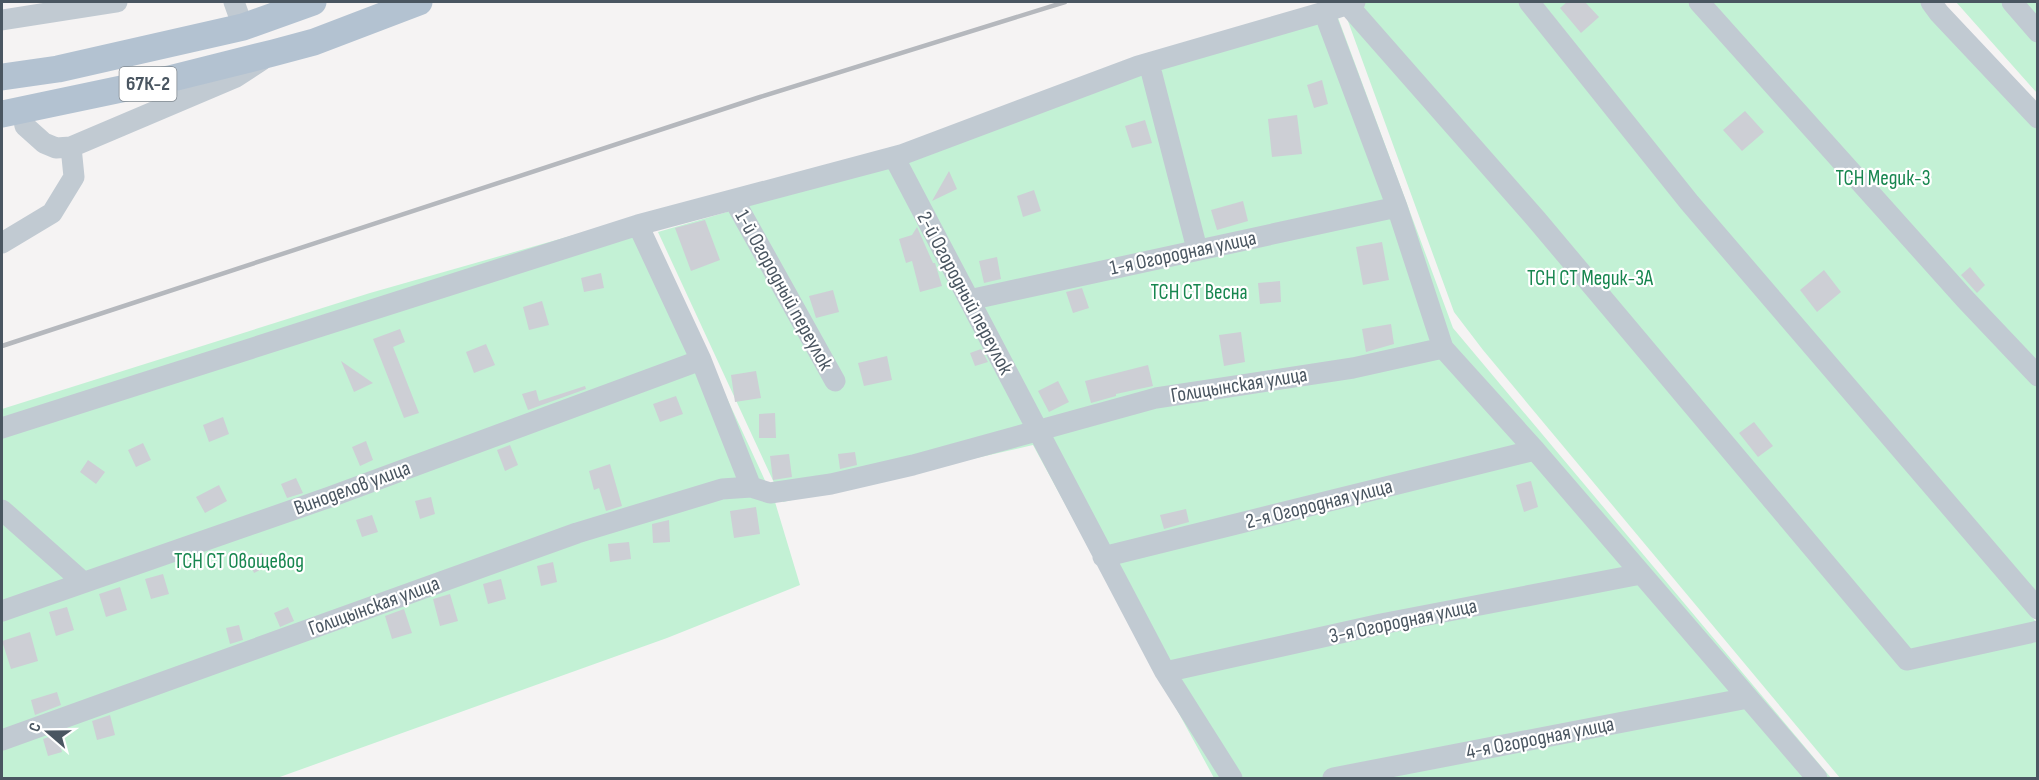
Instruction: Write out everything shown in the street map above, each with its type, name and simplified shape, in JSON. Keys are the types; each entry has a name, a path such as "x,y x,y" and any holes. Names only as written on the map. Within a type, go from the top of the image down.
{"main road":[{"name":"67К-2","path":"2,77 58,69 243,27 313,2"},
{"name":"67К-2","path":"12,113 169,79 314,42 419,2"},
{"path":"12,113 25,94 39,80 58,69"}],"street":[{"path":"2,20 117,2"},
{"path":"234,2 243,27"},
{"path":"1528,2 1689,202 2037,609"},
{"path":"1699,2 2037,376"},
{"path":"1931,2 2037,118"},
{"path":"2012,2 2037,32"},
{"path":"2,428 638,225 894,157 1149,63 1351,3 1907,660 2037,631"},
{"path":"1324,12 1397,207 1443,348 1535,450 1817,778"},
{"path":"12,113 44,143 56,148 71,147 236,77 273,53"},
{"path":"1149,63 1197,249"},
{"path":"2,243 52,213 74,177 71,147"},
{"name":"2-й Огородный переулок","path":"894,157 1103,557 1166,672 1232,778"},
{"name":"1-й Огородный переулок","path":"734,200 835,381"},
{"name":"1-я Огородная улица","path":"969,300 1397,207"},
{"path":"638,225 701,360 751,487"},
{"name":"Голицынская улица","path":"2,740 577,533 722,489 751,487 770,493 831,484 914,465 1156,398 1353,368 1443,348"},
{"name":"Виноделов улица","path":"2,611 330,497 701,360"},
{"name":"2-я Огородная улица","path":"1103,557 1535,450"},
{"path":"2,510 83,582"},
{"name":"3-я Огородная улица","path":"1166,672 1381,624 1641,574"},
{"name":"4-я Огородная улица","path":"1333,778 1748,698"}],"green space":[{"name":"ТСН СТ Медик-3А","path":"1341,2 1528,2 2037,623 2037,778 1840,778 1483,350 1454,312"},
{"name":"ТСН Медик-3","path":"1542,2 1929,2 2037,118 2037,599 1692,192"},
{"path":"1956,2 2037,2 2037,93"},
{"name":"ТСН СТ Весна","path":"1337,15 1453,328 1831,778 1214,778 1033,445 783,502 658,232 916,157 1161,65"},
{"name":"ТСН СТ Овощевод","path":"644,215 775,502 800,585 667,638 277,778 2,778 2,409 370,293"}],"building":[{"path":"1567,2 1585,2 1599,17 1581,33 1560,8"},
{"path":"1322,80 1328,104 1314,108 1307,85"},
{"path":"1745,111 1764,132 1742,151 1723,130"},
{"path":"1297,115 1302,154 1272,157 1268,119"},
{"path":"1145,120 1152,143 1132,148 1125,126"},
{"path":"949,171 957,189 932,201"},
{"path":"1034,190 1041,211 1023,217 1017,196"},
{"path":"1243,201 1248,221 1217,230 1211,210"},
{"path":"705,220 720,260 691,271 675,228"},
{"path":"917,227 935,263 942,286 920,292 912,261 906,263 899,239 912,235"},
{"path":"1382,242 1389,280 1363,285 1356,247"},
{"path":"997,257 1001,279 984,283 979,261"},
{"path":"1970,267 1985,285 1977,293 1961,275"},
{"path":"1824,270 1841,292 1817,312 1800,290"},
{"path":"601,273 604,288 584,292 581,278"},
{"path":"1280,281 1281,302 1260,304 1258,283"},
{"path":"1082,288 1089,308 1073,313 1066,292"},
{"path":"833,290 839,312 816,318 809,296"},
{"path":"542,301 549,325 529,330 523,307"},
{"path":"1391,324 1394,344 1366,352 1362,329"},
{"path":"400,329 405,342 393,347 419,413 404,418 373,339"},
{"path":"1241,332 1245,362 1224,366 1219,335"},
{"path":"486,344 495,365 474,373 466,352"},
{"path":"981,349 988,362 975,366 970,353"},
{"path":"887,356 892,380 864,386 858,363"},
{"path":"341,361 373,383 354,392"},
{"path":"1148,365 1153,386 1116,394 1116,396 1091,403 1085,381"},
{"path":"756,371 761,398 735,402 731,375"},
{"path":"1058,381 1069,402 1049,412 1038,391"},
{"path":"585,386 586,389 528,410 522,394 536,390 539,401"},
{"path":"676,396 683,414 660,422 653,404"},
{"path":"775,413 776,438 759,438 759,414"},
{"path":"223,417 229,434 209,442 203,425"},
{"path":"1754,422 1773,446 1758,457 1739,433"},
{"path":"366,441 373,460 360,466 352,447"},
{"path":"143,443 151,460 136,467 128,450"},
{"path":"510,445 518,465 505,471 497,450"},
{"path":"855,452 857,465 840,469 838,454"},
{"path":"789,454 792,477 773,480 770,456"},
{"path":"88,460 105,472 96,484 80,472"},
{"path":"610,464 622,506 606,511 599,488 594,490 589,471"},
{"path":"296,478 303,493 287,498 281,484"},
{"path":"1531,481 1538,507 1524,512 1516,485"},
{"path":"219,485 227,501 205,513 196,497"},
{"path":"431,497 435,514 420,519 415,501"},
{"path":"756,507 760,534 734,538 730,511"},
{"path":"1186,509 1189,522 1164,529 1160,515"},
{"path":"372,515 378,532 362,537 356,520"},
{"path":"669,520 670,542 653,543 652,524"},
{"path":"629,542 631,559 610,562 608,544"},
{"path":"262,553 268,566 254,573 248,559"},
{"path":"553,562 557,582 541,586 537,566"},
{"path":"163,574 169,594 151,599 145,579"},
{"path":"501,579 506,599 488,604 483,584"},
{"path":"120,587 127,610 106,617 99,594"},
{"path":"450,594 458,621 440,626 433,599"},
{"path":"67,607 74,630 56,636 49,612"},
{"path":"288,607 294,621 280,627 274,613"},
{"path":"404,609 412,633 392,639 385,616"},
{"path":"239,625 243,640 230,644 226,628"},
{"path":"30,632 38,661 11,669 2,641"},
{"path":"57,692 61,705 35,715 31,700"},
{"path":"110,715 115,735 97,740 92,721"},
{"path":"57,734 62,752 48,756 43,739"}],"railway":[{"path":"2,346 760,97 1065,2"}]}
